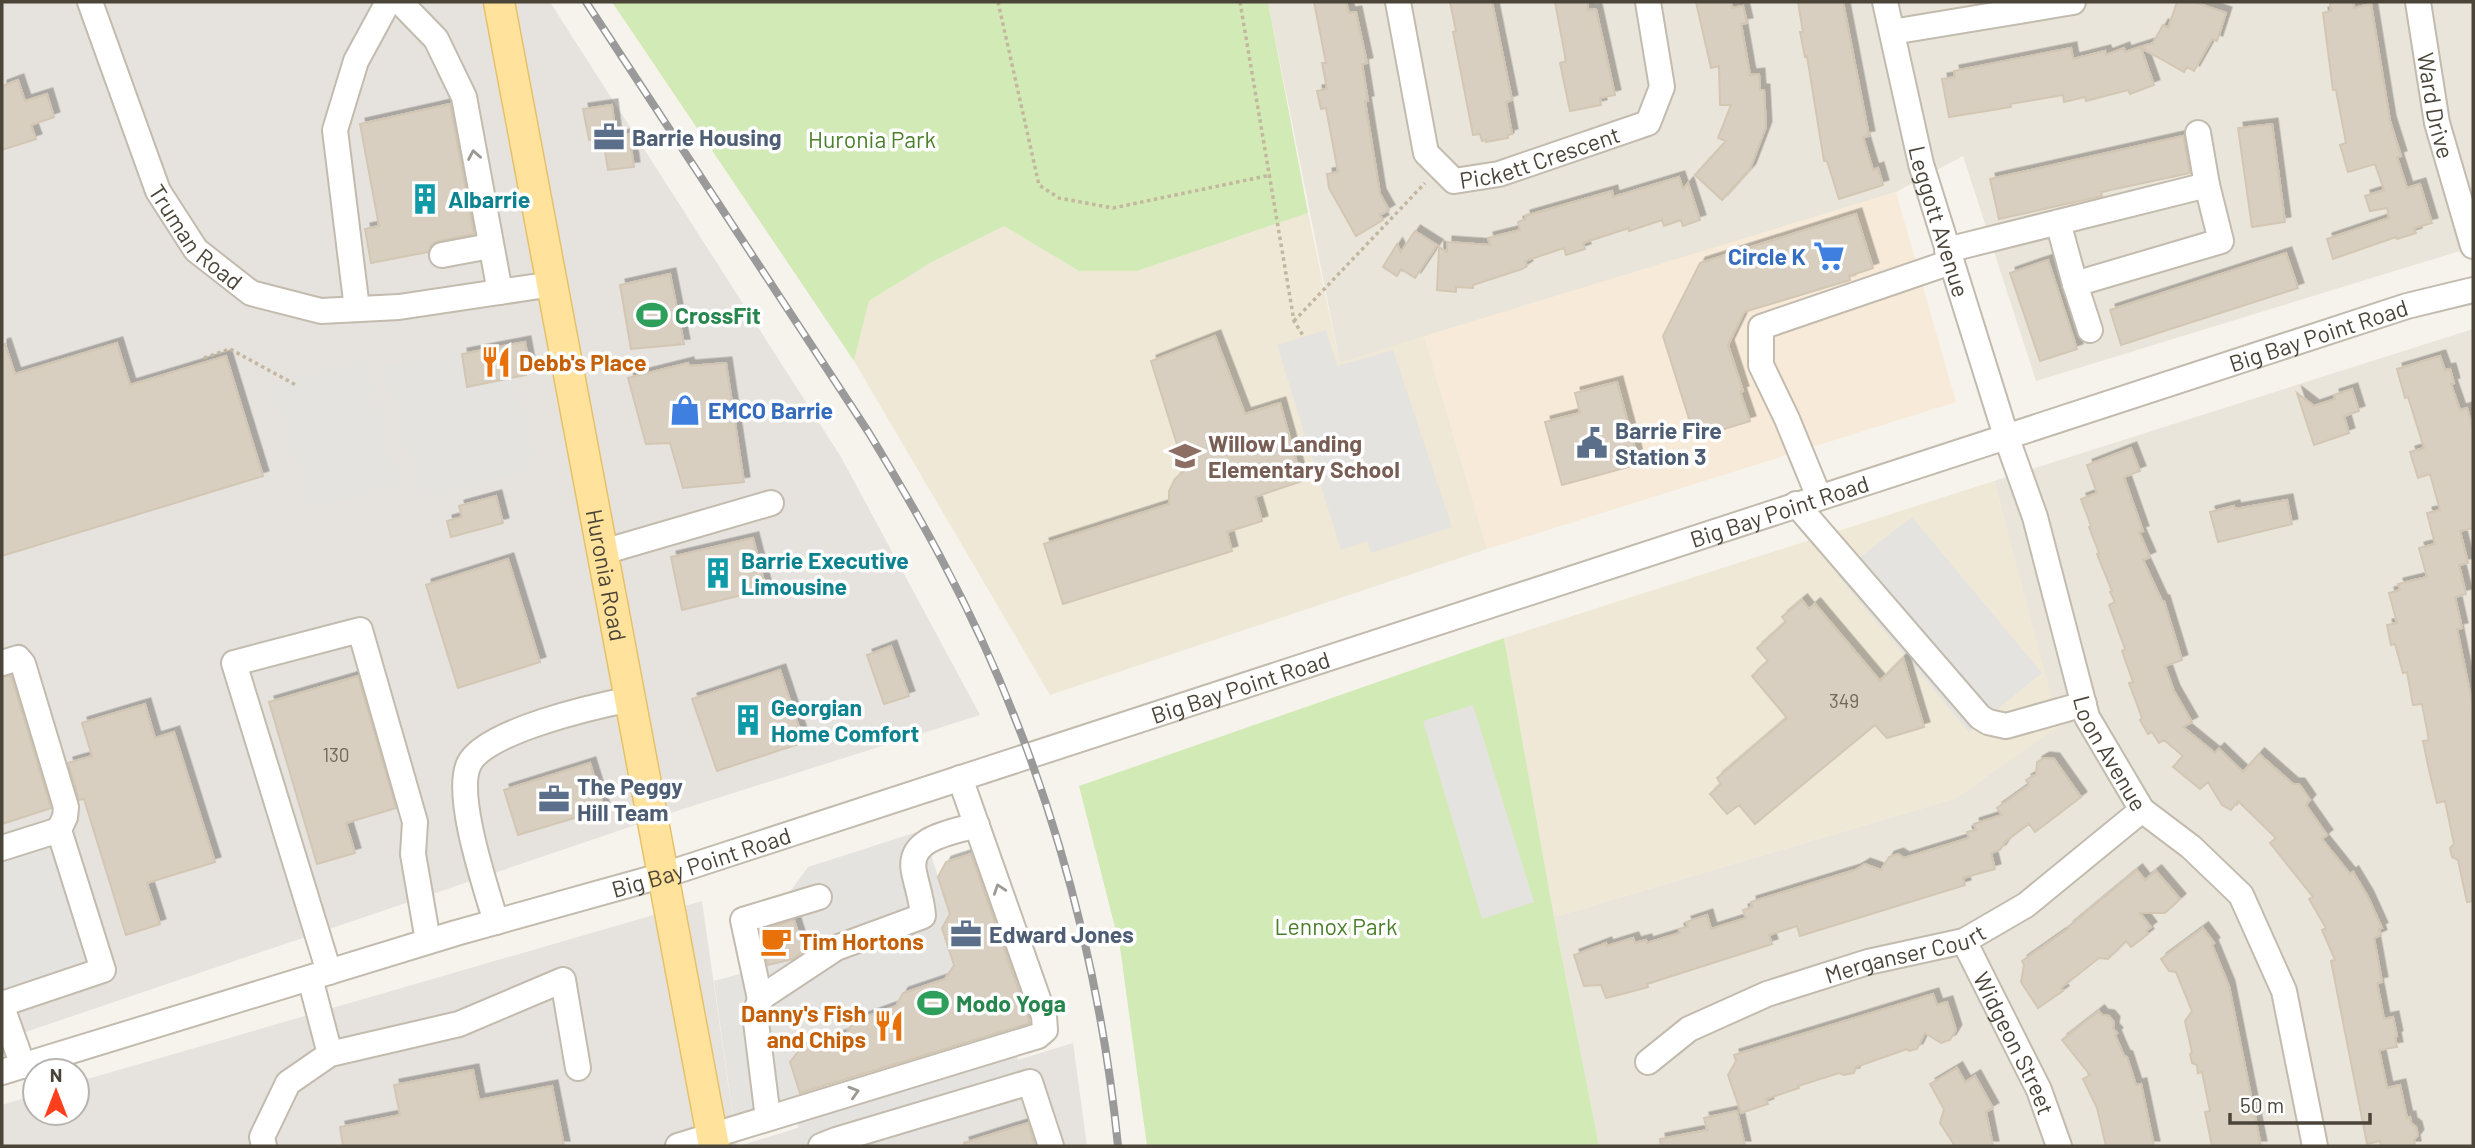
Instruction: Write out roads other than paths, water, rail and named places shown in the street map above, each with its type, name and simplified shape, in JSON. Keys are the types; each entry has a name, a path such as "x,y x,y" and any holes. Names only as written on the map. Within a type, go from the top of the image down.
{"main road":[{"name":"Huronia Road","path":"499,2 713,1140"}],"street":[{"name":"Truman Road","path":"90,2 158,191 196,250 251,293 321,311 399,307 553,284"},
{"path":"357,309 335,130 356,61 388,2"},
{"path":"400,2 436,39 464,97 499,292"},
{"name":"Pickett Crescent","path":"1398,2 1426,153 1454,181 1499,174 1648,123 1662,87 1648,2"},
{"name":"Leggott Avenue","path":"1885,2 1920,164 2006,436"},
{"path":"1892,32 2073,2"},
{"name":"Ward Drive","path":"2418,2 2437,123 2473,246"},
{"path":"2075,284 2221,241 2198,133"},
{"path":"2084,704 2006,726 1988,722 1980,717 1807,501 1761,365 1761,327 1949,256 2058,222 2207,185"},
{"path":"2058,222 2090,330"},
{"path":"442,255 490,246"},
{"name":"Big Bay Point Road","path":"12,1069 428,942 664,875 2407,306 2473,290"},
{"name":"Loon Avenue","path":"2006,436 2035,517 2087,717 2142,810 2191,847 2241,895 2284,991 2315,1146"},
{"path":"603,552 771,503"},
{"path":"330,1054 320,975 234,663 360,630 415,822 413,854 428,942"},
{"path":"2,663 18,658 23,664 66,807 59,830 103,970 2,1006 12,1069"},
{"path":"496,922 473,842 466,787 469,762 484,748 521,730 581,709 631,699"},
{"path":"678,1146 713,1140 778,1115 1038,1036 1045,1030 1044,1016 960,778"},
{"name":"Merganser Court","path":"1648,1062 1689,1029 1767,994 1868,962 1964,941 2026,905 2142,810"},
{"path":"760,999 836,948 923,916 913,869 918,850 929,838 977,825"},
{"path":"2,848 59,830"},
{"path":"778,1115 755,1014 760,999 743,920 819,897"},
{"name":"Widgeon Street","path":"1964,941 2039,1090 2059,1146"},
{"path":"264,1146 262,1137 288,1083 330,1054 460,1024 563,980 578,1068"},
{"path":"821,1146 1030,1082 1051,1146"}],"railway":[{"path":"586,2 869,433 925,529 977,630 1008,701 1059,845 1096,994 1118,1146"}],"place":[{"name":"Barrie Housing","path":"609,137"},
{"name":"Albarrie","path":"425,199"},
{"name":"Circle K","path":"1829,256"},
{"name":"CrossFit","path":"652,315"},
{"name":"Debb's Place","path":"496,362"},
{"name":"EMCO Barrie","path":"685,410"},
{"name":"Barrie Fire Station 3","path":"1592,443"},
{"name":"Willow Landing Elementary School","path":"1185,456"},
{"name":"Barrie Executive Limousine","path":"718,573"},
{"name":"Georgian Home Comfort","path":"748,720"},
{"name":"The Peggy Hill Team","path":"554,799"},
{"name":"Edward Jones","path":"966,934"},
{"name":"Tim Hortons","path":"776,941"},
{"name":"Modo Yoga","path":"933,1003"},
{"name":"Danny's Fish and Chips","path":"889,1026"}],"park label":[{"name":"Huronia Park","path":"872,139"},
{"name":"Lennox Park","path":"1336,926"}]}
